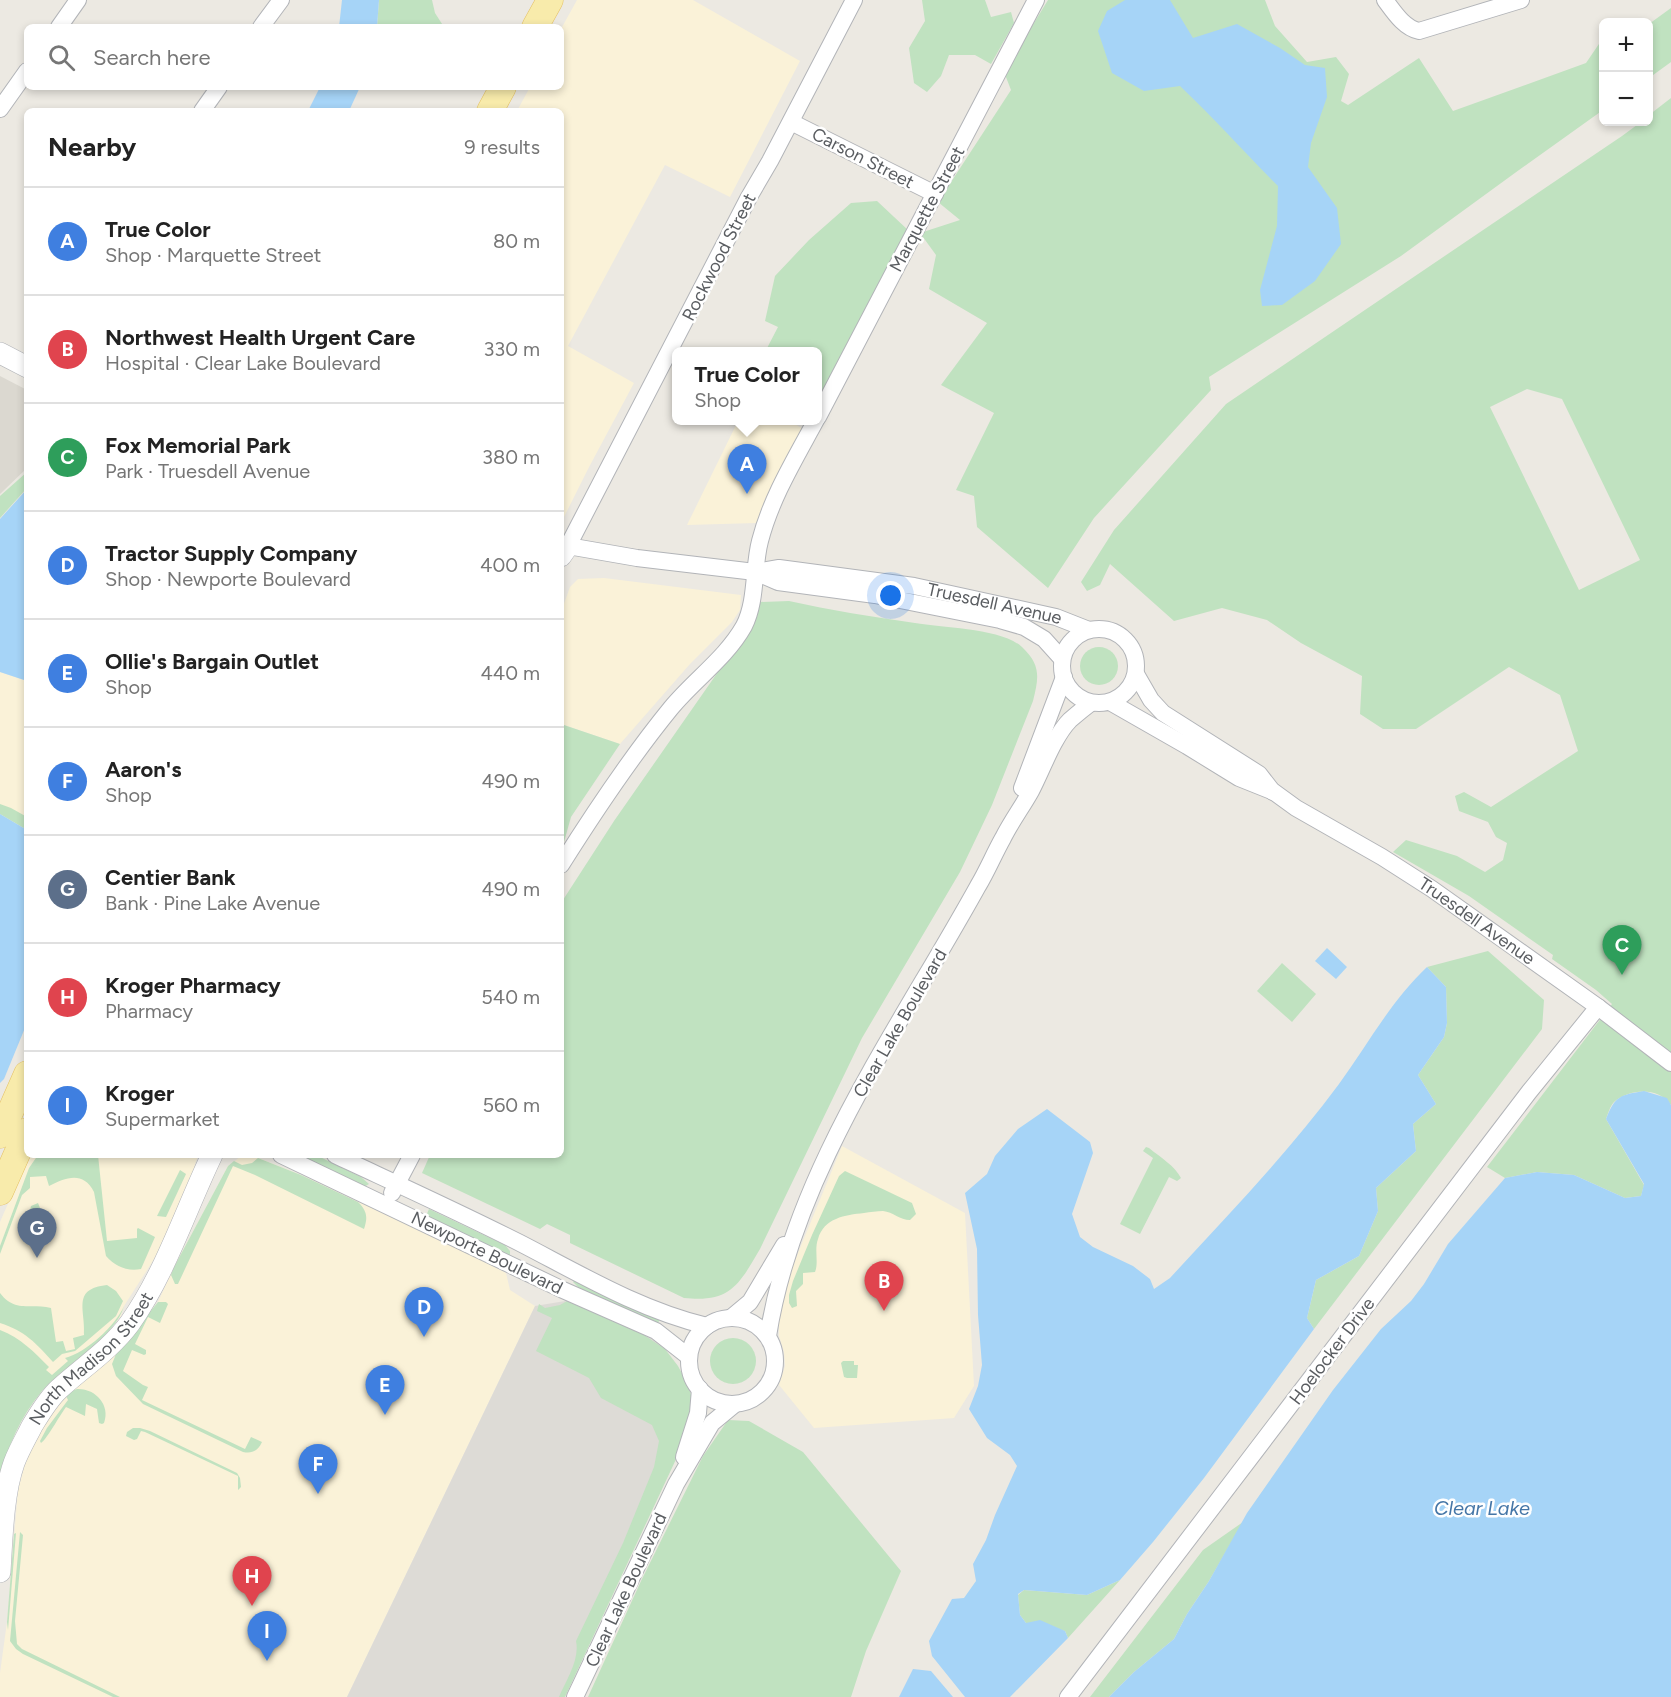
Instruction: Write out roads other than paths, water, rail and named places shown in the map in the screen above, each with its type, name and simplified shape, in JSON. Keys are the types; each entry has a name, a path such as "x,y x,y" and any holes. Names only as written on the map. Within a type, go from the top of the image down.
{"main road":[{"path":"537,24 550,0"},
{"path":"492,108 501,90"},
{"path":"0,1135 24,1081"},
{"path":"0,1192 24,1138"}],"street":[{"path":"61,24 78,0"},
{"path":"263,24 281,0"},
{"name":"Rockwood Street","path":"564,549 854,0"},
{"name":"Marquette Street","path":"822,409 1036,0"},
{"path":"1385,0 1403,23 1419,32 1521,0"},
{"path":"0,109 24,75"},
{"path":"204,108 217,90"},
{"name":"Carson Street","path":"791,122 935,194"},
{"path":"0,353 24,363"},
{"name":"Marquette Street","path":"564,861 590,819 650,735 673,706 723,654 744,625 753,593 759,542 768,515 814,425"},
{"name":"Truesdell Avenue","path":"564,549 755,572 778,582 875,595 1000,620 1024,627 1044,639 1062,659"},
{"name":"Truesdell Avenue","path":"755,572 779,567 914,586 1056,617 1089,630"},
{"path":"1105,629 1115,632 1131,645 1135,655 1137,664 1133,683 1120,698 1110,702 1091,703 1074,694 1064,677 1062,659 1071,641 1079,634 1089,630 1105,629"},
{"name":"Truesdell Avenue","path":"1136,674 1150,700 1163,713 1259,774 1274,792 1296,808 1382,857 1432,889 1598,1007 1671,1063"},
{"name":"Clear Lake Boulevard","path":"1014,818 1018,798 1064,677"},
{"name":"Truesdell Avenue","path":"1110,702 1239,778 1274,792"},
{"name":"Clear Lake Boulevard","path":"768,1336 772,1306 794,1232 829,1152 907,1008 951,936 1014,818 1030,793 1061,732 1069,721 1091,703"},
{"name":"Hoelocker Drive","path":"1068,1697 1529,1092 1598,1007"},
{"name":"North Madison Street","path":"0,1572 9,1487 14,1464 22,1444 48,1400 128,1326 144,1302 178,1236 211,1158"},
{"name":"Newporte Boulevard","path":"287,1158 656,1331 689,1357"},
{"name":"Newporte Boulevard","path":"341,1158 628,1298 666,1314 707,1326"},
{"path":"387,1204 410,1158"},
{"name":"Clear Lake Boulevard","path":"732,1317 750,1302 794,1232"},
{"path":"538,1277 547,1258"},
{"path":"732,1317 742,1318 761,1328 772,1343 775,1358 774,1374 764,1390 756,1397 735,1404 710,1397 700,1389 693,1379 689,1357 695,1340 707,1326 732,1317"},
{"name":"Clear Lake Boulevard","path":"676,1484 698,1413 700,1389"},
{"name":"Clear Lake Boulevard","path":"576,1697 676,1484 712,1424 735,1404"}],"water":[{"path":"342,0 379,0 377,24 339,24"},
{"path":"1125,0 1170,0 1193,38 1237,24 1305,65 1325,68 1327,97 1311,143 1308,167 1337,208 1341,244 1315,281 1282,305 1262,306 1260,290 1277,226 1278,186 1180,86 1144,91 1112,73 1098,31 1107,11"},
{"path":"318,90 359,90 350,108 310,108"},
{"path":"24,492 24,680 0,672 0,519"},
{"path":"0,814 24,828 24,1030 4,1079 0,1083"},
{"path":"1327,948 1347,967 1336,979 1315,961"},
{"path":"1427,967 1446,987 1447,1023 1444,1037 1418,1075 1436,1104 1413,1124 1416,1151 1376,1188 1378,1211 1359,1256 1316,1280 1307,1318 1314,1329 1204,1478 1120,1580 1087,1595 1024,1590 1018,1594 1020,1615 1026,1623 1040,1620 1065,1631 1068,1638 1010,1697 965,1697 932,1656 929,1641 952,1599 964,1598 976,1581 973,1564 986,1540 1017,1466 1010,1455 987,1438 969,1409 978,1386 982,1365 978,1315 977,1249 965,1193 987,1174 995,1156 1018,1129 1047,1109 1090,1142 1093,1153 1072,1214 1080,1237 1093,1247 1133,1266 1150,1279 1154,1289 1170,1278 1299,1135 1339,1084 1391,1008"},
{"name":"Clear Lake","path":"1644,1091 1667,1098 1671,1105 1671,1697 1109,1697 1134,1672 1174,1639 1247,1513 1333,1390 1381,1329 1411,1301 1448,1244 1505,1178 1537,1172 1574,1175 1625,1198 1641,1196 1644,1184 1606,1119 1612,1105 1619,1098"},
{"path":"913,1669 931,1671 953,1697 899,1697"}],"place":[{"name":"True Color","path":"747,494"},
{"name":"Fox Memorial Park","path":"1622,975"},
{"name":"Centier Bank","path":"37,1258"},
{"name":"Northwest Health Urgent Care","path":"884,1311"},
{"name":"Tractor Supply Company","path":"424,1337"},
{"name":"Ollie's Bargain Outlet","path":"385,1415"},
{"name":"Aaron's","path":"318,1494"},
{"name":"Kroger Pharmacy","path":"252,1606"},
{"name":"Kroger","path":"267,1661"}]}
